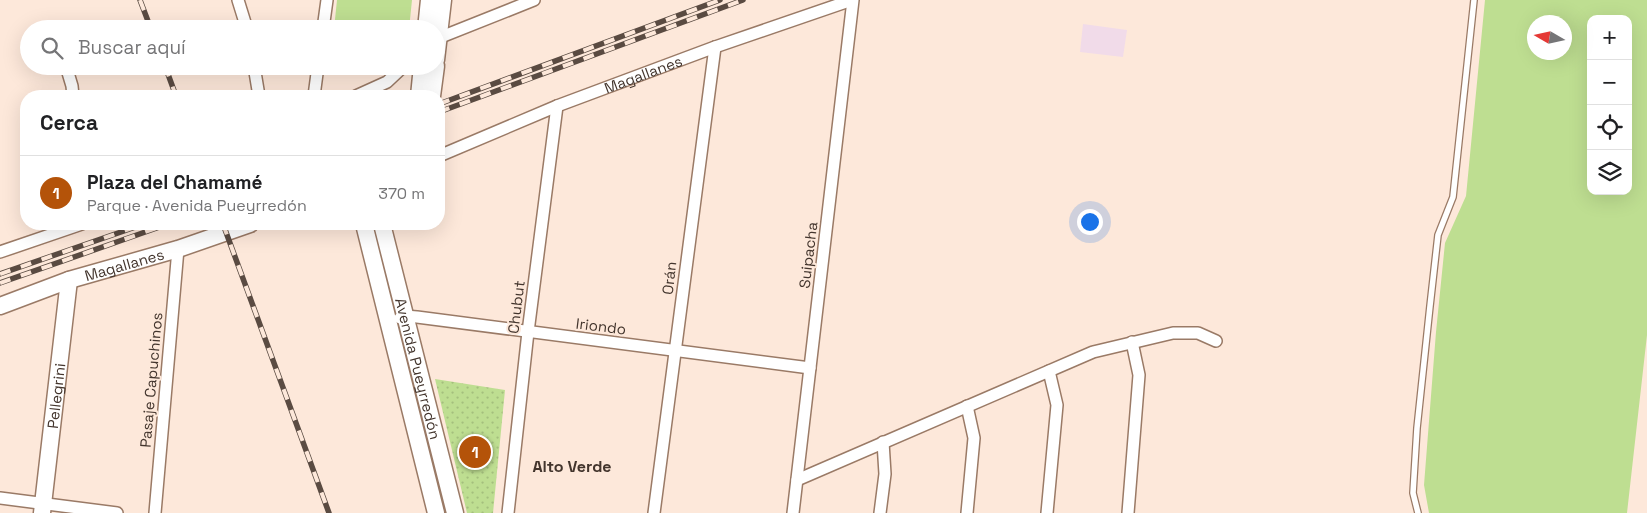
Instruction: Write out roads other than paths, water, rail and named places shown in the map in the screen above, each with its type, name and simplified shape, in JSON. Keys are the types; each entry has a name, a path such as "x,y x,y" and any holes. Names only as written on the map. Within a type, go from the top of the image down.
{"street":[{"path":"238,0 244,20"},
{"path":"324,20 327,0"},
{"path":"429,0 432,20"},
{"path":"438,20 443,0"},
{"path":"445,31 534,0"},
{"name":"Magallanes","path":"445,153 557,106 714,47 852,0"},
{"name":"Suipacha","path":"792,513 852,0"},
{"name":"Orán","path":"654,513 714,47"},
{"path":"69,75 72,90"},
{"path":"256,75 258,90"},
{"path":"317,90 318,75"},
{"path":"382,90 394,75"},
{"path":"420,90 421,75"},
{"path":"433,90 435,75"},
{"path":"369,90 387,82"},
{"name":"Chubut","path":"508,513 528,332 557,106"},
{"path":"0,252 64,230"},
{"name":"Magallanes","path":"0,306 69,280 178,249 233,230"},
{"name":"Avenida Pueyrredón","path":"366,230 436,513"},
{"name":"Avenida Pueyrredón","path":"384,230 455,513"},
{"name":"Pasaje Capuchinos","path":"155,513 178,249"},
{"name":"Pellegrini","path":"42,508 69,280"},
{"name":"Iriondo","path":"389,322 405,316 810,368"},
{"path":"797,480 1093,352 1173,333 1198,333 1216,341"},
{"path":"1128,513 1139,375 1132,342"},
{"path":"1047,513 1056,405 1049,371"},
{"path":"967,406 974,438 968,513"},
{"path":"880,513 885,474 884,442"},
{"path":"0,498 42,508 117,513"}],"lane":[{"path":"1418,513 1413,493 1417,428 1430,306 1438,235 1453,197 1474,0"}],"railway":[{"path":"140,0 148,20"},
{"path":"445,102 720,0"},
{"path":"445,110 743,0"},
{"path":"168,75 174,90"},
{"path":"0,274 127,230"},
{"path":"0,283 151,230"},
{"path":"225,230 329,513"}],"place":[{"name":"Plaza del Chamamé","path":"475,452"}],"district":[{"name":"Alto Verde","path":"572,466"}]}
